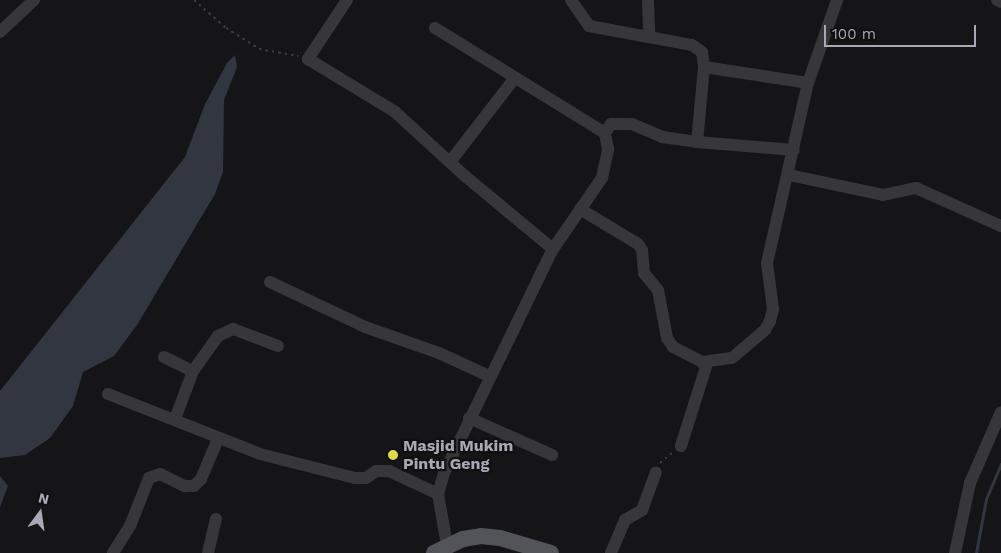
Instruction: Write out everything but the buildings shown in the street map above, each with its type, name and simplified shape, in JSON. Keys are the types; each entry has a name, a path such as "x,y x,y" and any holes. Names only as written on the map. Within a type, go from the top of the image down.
{"main road":[{"path":"441,549 481,536 500,538 551,553"}],"street":[{"path":"0,32 34,0"},
{"path":"347,0 308,59 394,111 450,162 553,249"},
{"path":"571,0 589,26 695,46 703,54 704,67 697,142"},
{"path":"648,0 649,37"},
{"path":"580,210 638,244 642,250 644,273 658,290 668,338 672,347 702,362 732,358 741,353 770,321 773,309 766,263 789,175 808,83 838,0"},
{"path":"997,0 1001,2"},
{"path":"435,28 605,134"},
{"path":"704,67 808,83"},
{"path":"450,162 514,79"},
{"path":"441,549 438,494 469,418 553,249 602,178 608,149 605,134 611,124 620,122 662,137 697,142 794,150"},
{"path":"789,175 882,195 916,188 1001,226"},
{"path":"270,282 365,327 439,353 489,376"},
{"path":"175,420 193,371 218,336 233,329 278,346"},
{"path":"164,357 193,371"},
{"path":"681,446 706,376 702,362"},
{"path":"108,394 260,454 355,478 366,478 376,471 388,471 438,494"},
{"path":"955,553 970,483 1001,412"},
{"path":"469,418 552,455"},
{"path":"113,553 130,526 150,478 160,474 185,486 194,486 201,480 218,439"},
{"path":"611,553 625,520 642,510 656,472"},
{"path":"208,553 216,519"}],"path":[{"path":"194,0 226,28 259,49 308,59"},
{"path":"656,472 661,460 681,446"}],"shaded area":[{"path":"235,55 237,67 224,100 223,172 215,194 137,325 114,356 83,372 73,406 50,438 25,455 0,458 0,391 185,157 205,104 227,63"},
{"path":"0,476 8,486 0,507"}],"waterway":[{"path":"976,553 986,499 1001,464"}],"place":[{"name":"Masjid Mukim Pintu Geng","path":"393,455"}]}
